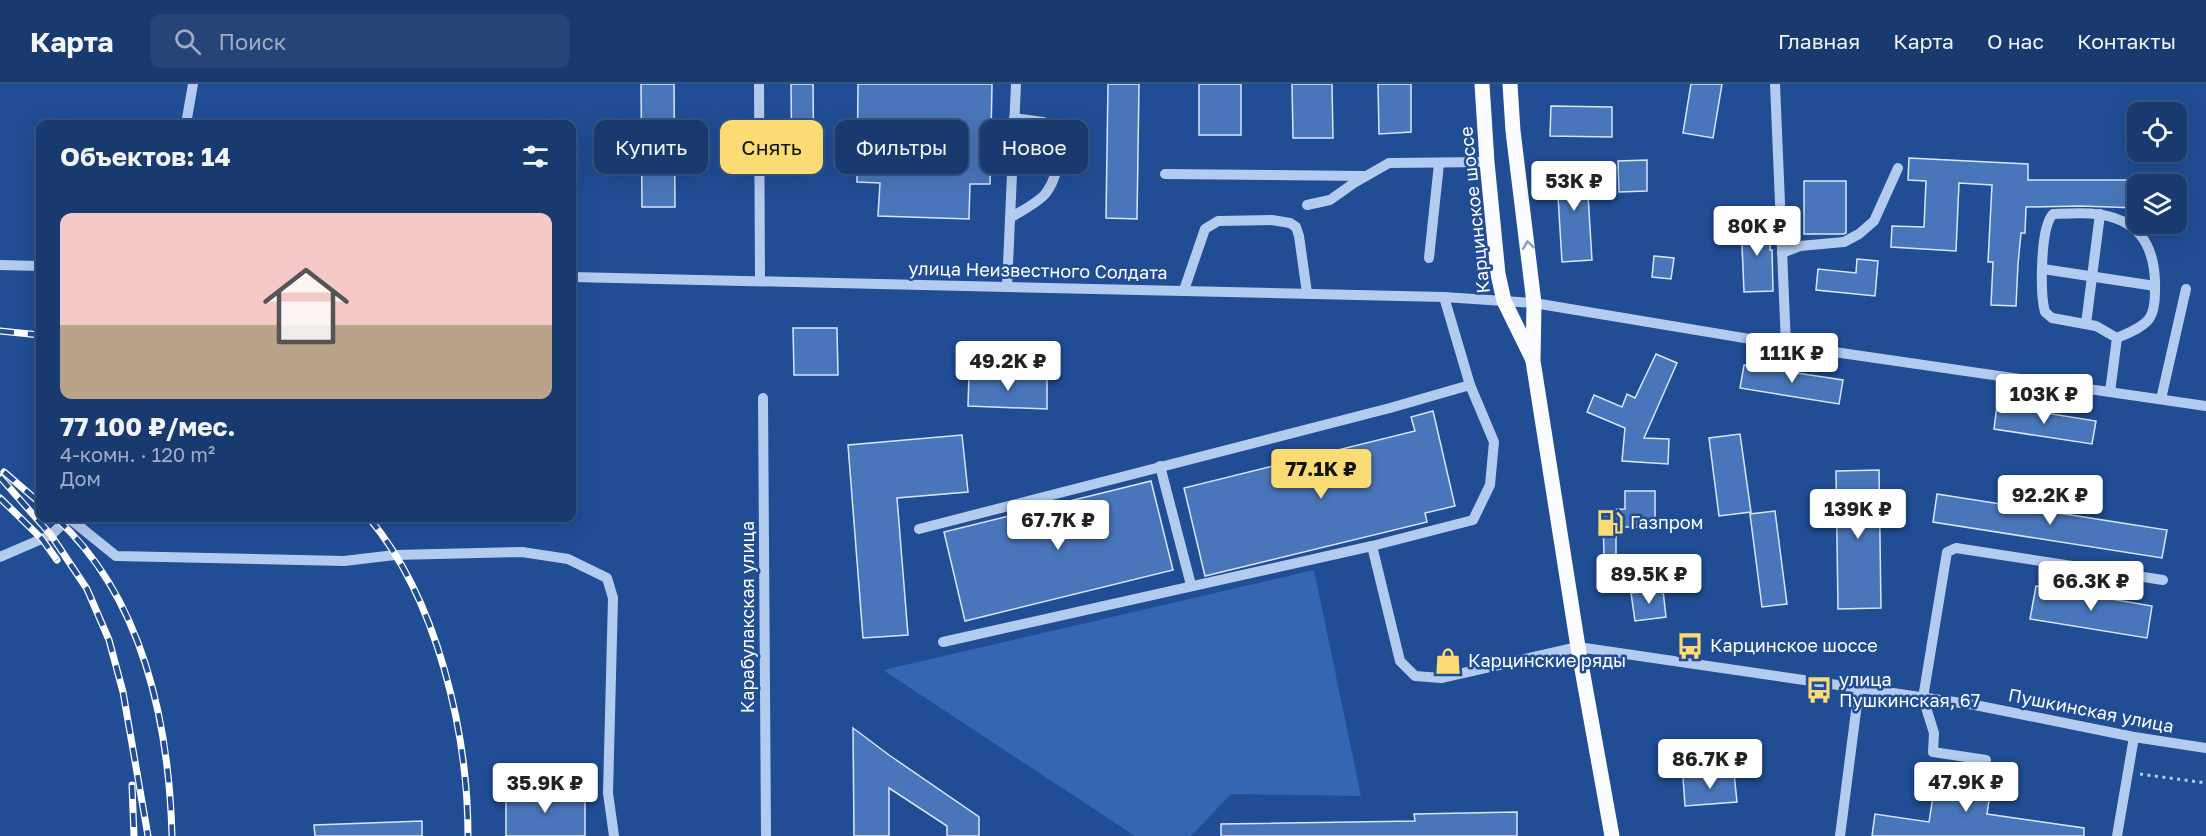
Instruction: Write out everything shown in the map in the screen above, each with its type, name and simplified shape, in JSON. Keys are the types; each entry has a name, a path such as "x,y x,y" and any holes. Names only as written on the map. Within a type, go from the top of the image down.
{"main road":[{"name":"Карцинское шоссе","path":"1482,84 1498,274 1504,301 1533,361"},
{"name":"Карцинское шоссе","path":"1510,84 1513,130 1534,303 1533,361 1578,647 1612,836"}],"street":[{"path":"187,120 193,84"},
{"path":"759,84 760,281"},
{"path":"1008,286 1016,84"},
{"path":"1775,84 1786,345"},
{"path":"1010,218 1046,194 1058,167 1058,142 1055,128 1043,122 1014,118"},
{"path":"1308,205 1330,200 1389,163 1408,161 1439,164 1487,162"},
{"path":"1429,258 1439,164"},
{"path":"1782,253 1800,246 1844,242 1858,234 1874,221 1898,168"},
{"path":"1165,174 1366,176"},
{"path":"2053,214 2100,214 2122,221 2138,232 2146,243 2156,271 2155,302 2150,317 2142,325 2117,338 2107,331 2086,324 2052,318 2045,312 2042,301 2043,269 2049,218 2053,214"},
{"path":"2086,324 2100,214"},
{"path":"1184,290 1205,229 1218,221 1272,220 1290,223 1296,227 1307,293"},
{"path":"0,265 36,266"},
{"path":"2043,269 2155,286"},
{"name":"улица Неизвестного Солдата","path":"576,277 1307,293 1444,297 1534,303 1786,345 2206,406"},
{"path":"2161,399 2186,289"},
{"path":"943,642 1372,546 1473,520 1490,485 1494,442 1470,385 1444,297"},
{"path":"2110,392 2117,338"},
{"path":"919,529 1390,408 1470,385"},
{"name":"Карабулакская улица","path":"763,398 766,836"},
{"path":"1160,466 1191,585"},
{"path":"0,557 51,535 65,522"},
{"path":"74,522 116,556 344,561 395,555 522,552 568,559 607,578 613,598 608,793 614,836"},
{"path":"1372,546 1400,661 1415,676 1441,678 1578,647"},
{"path":"1986,760 1933,752 1934,733 1923,698 1947,552 1956,548 2163,580"},
{"name":"Пушкинская улица","path":"1578,647 1975,705 2134,737 2206,748"},
{"path":"1840,836 1859,688"},
{"path":"2117,836 2134,737"}],"path":[{"path":"2128,772 2206,783"}],"shaded area":[{"path":"1314,570 1361,796 1231,794 1191,836 1135,836 883,670"}],"building":[{"path":"641,84 674,84 674,120 641,120"},
{"path":"791,84 813,84 813,120 791,120"},
{"path":"858,84 992,84 991,120 980,120 980,174 990,174 990,184 970,184 969,219 878,216 880,183 857,182 857,174 968,174 968,120 858,120"},
{"path":"1108,84 1139,84 1137,219 1106,218"},
{"path":"1199,84 1241,84 1241,135 1199,135"},
{"path":"1292,84 1332,84 1333,138 1293,138"},
{"path":"1378,84 1411,84 1411,132 1379,134"},
{"path":"1691,84 1722,84 1713,138 1683,133"},
{"path":"1551,106 1612,107 1612,137 1550,136"},
{"path":"1909,158 2028,164 2028,180 2127,180 2127,208 2026,207 2025,233 2021,233 2016,306 1991,305 1993,262 1988,262 1992,185 1959,183 1956,251 1891,247 1892,226 1924,227 1926,181 1908,180"},
{"path":"1647,160 1647,191 1619,192 1618,161"},
{"path":"1586,162 1592,260 1562,262 1556,164"},
{"path":"642,174 675,174 675,207 642,207"},
{"path":"1804,181 1846,181 1846,233 1804,234"},
{"path":"1771,221 1770,250 1772,250 1773,291 1744,292 1741,222"},
{"path":"1654,256 1674,258 1671,279 1652,277"},
{"path":"1857,259 1878,261 1875,296 1816,290 1818,269 1856,273"},
{"path":"793,328 837,328 838,375 794,375"},
{"path":"1656,354 1677,363 1644,438 1669,439 1668,464 1622,461 1625,428 1587,412 1594,395 1622,407 1627,394 1635,398"},
{"path":"1744,365 1843,380 1839,404 1740,388"},
{"path":"969,374 1047,377 1047,409 968,406"},
{"path":"1997,405 2096,421 2092,444 1994,429"},
{"path":"1433,411 1455,506 1425,513 1427,522 1205,576 1184,488 1415,431 1411,417"},
{"path":"1740,434 1751,512 1719,516 1709,438"},
{"path":"962,435 968,492 897,498 908,635 863,638 848,445"},
{"path":"1879,470 1881,608 1838,609 1836,471"},
{"path":"1151,481 1173,570 965,621 944,532"},
{"path":"1625,491 1655,491 1655,527 1616,527 1616,558 1604,558 1603,510 1625,509"},
{"path":"1937,494 2167,530 2162,558 1933,522"},
{"path":"1775,511 1787,604 1762,607 1750,514"},
{"path":"2036,586 2152,606 2147,638 2030,619"},
{"path":"1663,590 1666,617 1635,621 1631,593"},
{"path":"853,728 979,817 979,836 947,836 947,826 889,788 889,836 854,836"},
{"path":"1938,765 1993,774 1987,814 2084,828 2084,836 1872,836 1875,814 1929,822"},
{"path":"1734,773 1737,802 1685,806 1683,777"},
{"path":"506,791 585,792 585,836 506,836"},
{"path":"1517,812 1517,836 1221,836 1221,824 1415,821 1414,814"},
{"path":"422,821 422,836 315,836 314,825"}],"railway":[{"path":"0,331 36,335"},
{"path":"4,472 36,500"},
{"path":"0,477 36,518"},
{"path":"0,498 42,539 57,560"},
{"path":"40,522 51,535 87,589 109,640 123,692 148,836"},
{"path":"60,522 86,550 110,585 130,624 145,664 157,707 165,750 172,836"},
{"path":"372,522 393,551 413,587 444,668 455,711 462,754 467,796 468,836"},
{"path":"132,785 134,836"}],"place":[{"name":"Газпром","path":"1610,523"},
{"name":"Карцинское шоссе","path":"1690,646"},
{"name":"Карцинские ряды","path":"1448,661"},
{"name":"улица Пушкинская, 67","path":"1819,690"}]}
